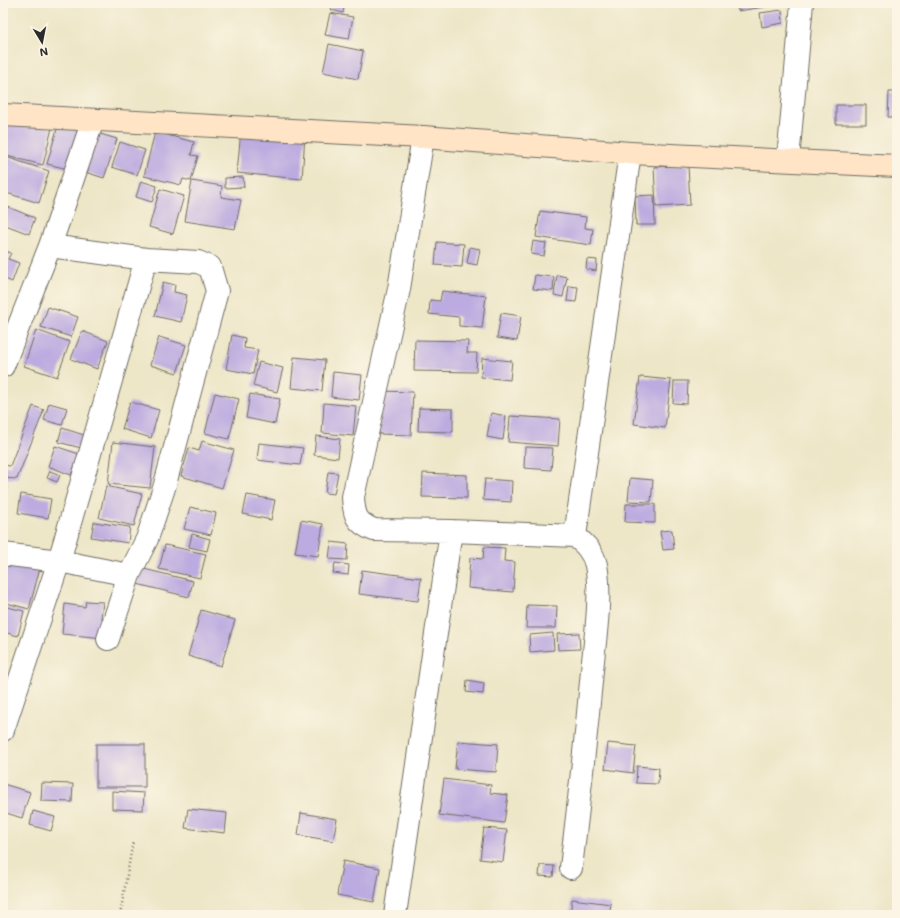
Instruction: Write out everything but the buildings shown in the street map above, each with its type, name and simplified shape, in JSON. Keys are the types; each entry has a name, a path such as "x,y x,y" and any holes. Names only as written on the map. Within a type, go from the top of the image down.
{"street":[{"path":"788,160 802,3"},
{"path":"3,116 423,137 630,153 897,166"},
{"path":"3,366 50,246 93,120"},
{"path":"423,137 399,289 353,497 354,510 356,518 364,526 374,530 451,531 575,536 587,546 593,555 596,564 597,590 583,766 571,868"},
{"path":"575,536 630,153"},
{"path":"50,246 146,259 198,262 210,267 217,291 161,495 147,539 129,575 108,639"},
{"path":"3,730 59,561 146,259"},
{"path":"394,915 451,531"},
{"path":"3,554 59,561 129,575"}],"path":[{"path":"120,915 133,841"}]}
